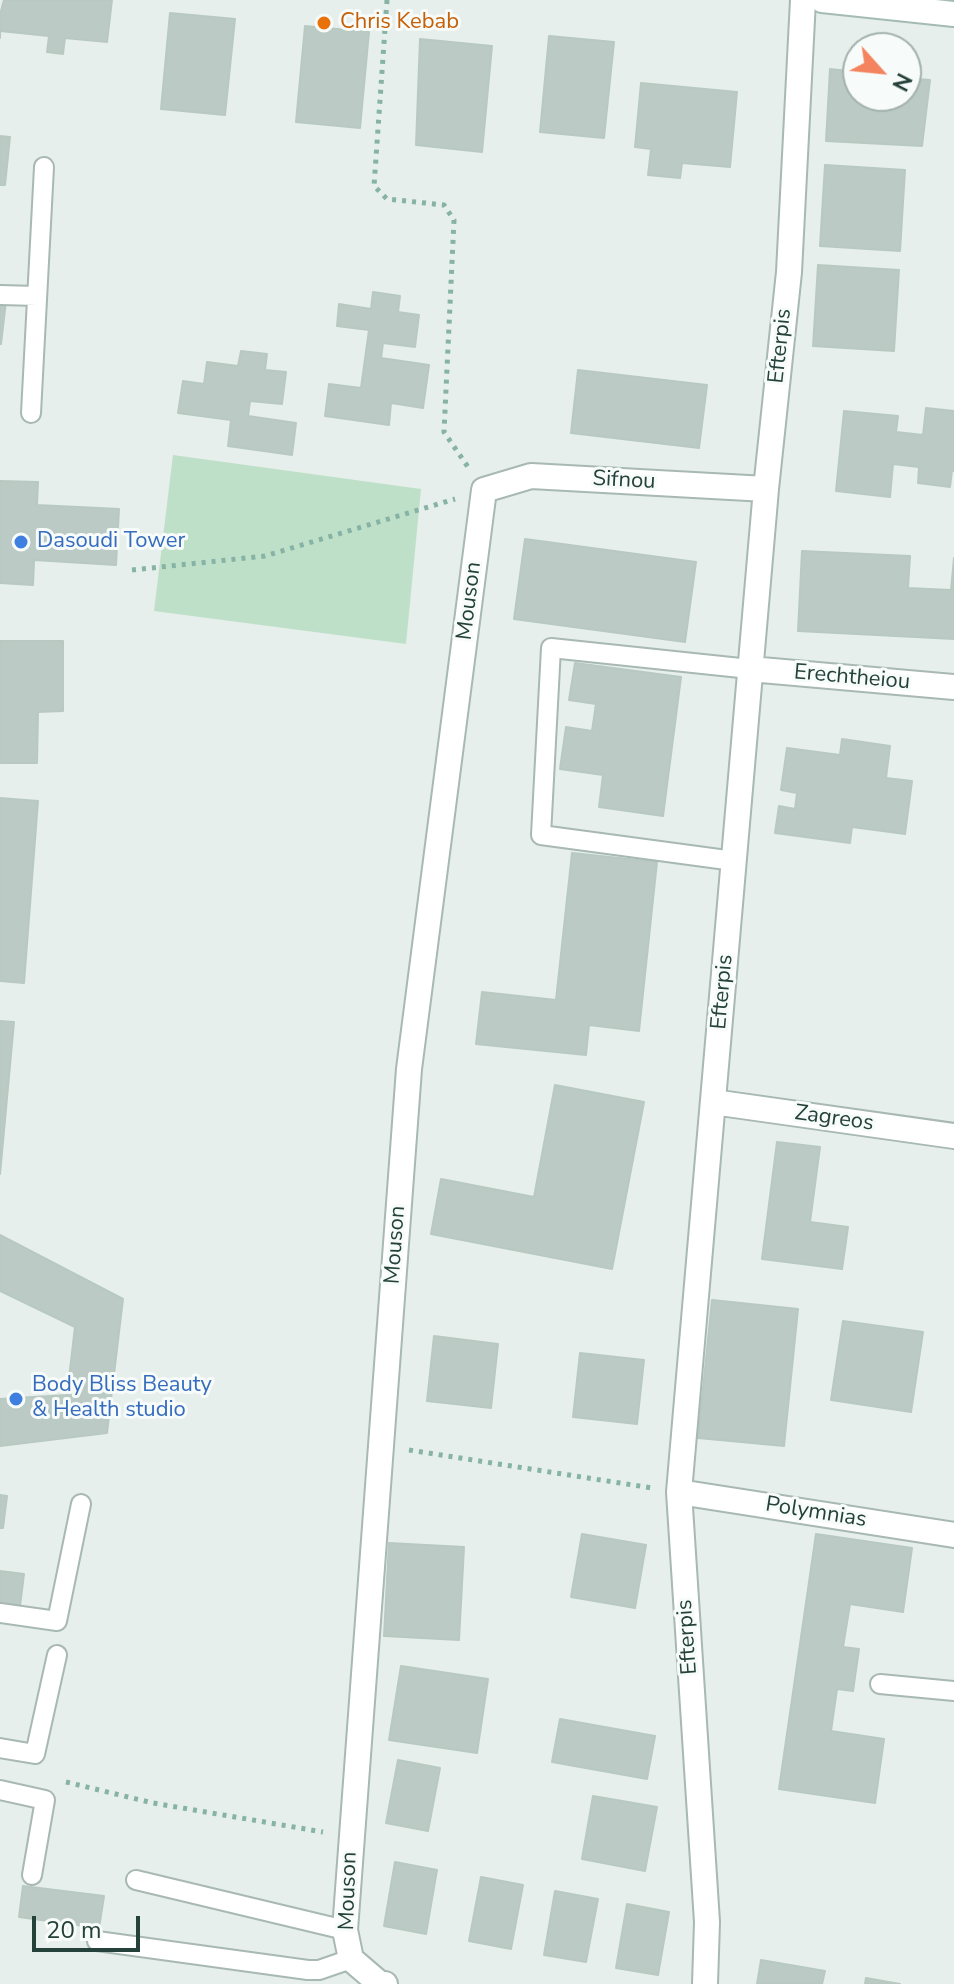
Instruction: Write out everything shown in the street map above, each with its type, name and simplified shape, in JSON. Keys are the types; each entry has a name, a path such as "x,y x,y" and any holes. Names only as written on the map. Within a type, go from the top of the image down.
{"street":[{"name":"Efterpis","path":"705,1984 707,1922 679,1492 766,489 789,272 803,0"},
{"path":"822,0 954,14"},
{"name":"Sifnou","path":"484,490 531,476 766,489"},
{"name":"Mouson","path":"385,1984 379,1983 351,1959 345,1930 409,1069 484,490"},
{"name":"Erechtheiou","path":"750,669 954,687"},
{"name":"Zagreos","path":"713,1102 954,1136"},
{"name":"Polymnias","path":"679,1492 954,1535"}],"lane":[{"path":"31,413 44,167"},
{"path":"0,295 37,296"},
{"path":"734,861 541,835 551,648 750,669"},
{"path":"0,1613 57,1621 81,1504"},
{"path":"0,1748 35,1754 57,1655"},
{"path":"880,1684 954,1691"},
{"path":"0,1790 45,1800 32,1875"},
{"path":"136,1880 345,1930"},
{"path":"97,1941 308,1970 319,1970 351,1959"}],"path":[{"path":"132,570 265,556 484,490 444,432 454,220 444,205 387,199 374,186 387,0"},
{"path":"381,1445 679,1492"},
{"path":"56,1779 153,1803 352,1837"}],"green space":[{"path":"173,455 421,489 406,644 154,611"}],"building":[{"path":"4,0 112,0 107,42 65,38 63,54 47,52 49,36 0,31"},
{"path":"170,13 235,19 225,115 161,109"},
{"path":"305,26 369,32 360,128 296,122"},
{"path":"549,36 614,42 604,138 540,132"},
{"path":"420,39 492,46 482,152 416,145"},
{"path":"830,69 842,70 842,112 922,112 922,79 930,80 922,146 826,141"},
{"path":"641,83 737,92 730,167 682,163 680,178 648,175 651,149 635,147"},
{"path":"0,136 10,137 5,185 0,185"},
{"path":"825,165 905,170 900,251 820,246"},
{"path":"818,265 899,270 894,351 813,346"},
{"path":"373,292 400,296 398,312 419,315 415,347 383,343 381,358 429,365 423,408 391,403 389,425 325,416 329,384 361,388 369,330 337,326 339,304 371,309"},
{"path":"0,300 6,301 1,344 0,344"},
{"path":"241,351 267,354 265,370 286,372 282,404 250,401 248,416 296,423 292,455 228,446 231,420 178,413 183,381 204,384 207,362 238,366"},
{"path":"578,370 707,385 699,448 571,433"},
{"path":"926,408 954,411 954,471 950,487 918,483 919,467 893,464 890,497 836,491 844,411 898,416 896,432 923,435"},
{"path":"0,481 38,482 37,505 119,509 116,565 34,560 33,585 0,583"},
{"path":"525,539 696,562 685,642 514,619"},
{"path":"802,551 910,556 908,588 951,590 954,558 954,639 798,631"},
{"path":"0,641 63,641 63,711 38,712 37,763 0,763"},
{"path":"575,663 681,677 663,816 599,807 603,775 560,769 566,727 592,731 596,704 569,700"},
{"path":"842,739 890,746 886,778 912,781 905,834 852,827 850,843 775,833 779,806 795,809 797,793 781,790 787,748 840,755"},
{"path":"0,798 38,801 24,983 0,981"},
{"path":"572,853 657,862 639,1031 589,1025 586,1055 476,1044 482,992 556,1000"},
{"path":"0,1021 14,1022 0,1174"},
{"path":"555,1085 644,1102 612,1269 431,1234 441,1179 534,1197"},
{"path":"777,1142 820,1147 810,1222 848,1227 842,1269 762,1259"},
{"path":"0,1235 123,1299 107,1433 0,1446 0,1399 67,1395 75,1327 0,1291"},
{"path":"712,1300 798,1309 784,1446 698,1438"},
{"path":"843,1321 923,1332 911,1412 831,1400"},
{"path":"434,1336 498,1344 491,1408 427,1401"},
{"path":"580,1353 644,1360 637,1424 573,1417"},
{"path":"0,1495 7,1496 3,1528 0,1528"},
{"path":"582,1534 646,1545 635,1608 571,1597"},
{"path":"816,1534 912,1548 903,1612 850,1604 843,1647 859,1649 853,1691 837,1689 831,1731 884,1739 875,1803 779,1789"},
{"path":"389,1543 464,1547 459,1640 384,1636"},
{"path":"0,1571 24,1574 20,1606 0,1604"},
{"path":"401,1666 488,1679 477,1753 389,1740"},
{"path":"560,1719 655,1736 647,1779 552,1762"},
{"path":"398,1760 440,1768 428,1831 386,1823"},
{"path":"593,1796 657,1807 645,1871 582,1859"},
{"path":"395,1862 437,1870 426,1934 384,1926"},
{"path":"481,1877 523,1885 511,1949 469,1941"},
{"path":"23,1886 104,1896 99,1928 19,1917"},
{"path":"555,1891 598,1899 586,1962 544,1955"},
{"path":"627,1904 669,1912 658,1975 616,1968"},
{"path":"761,1960 825,1971 822,1984 757,1984"},
{"path":"866,1978 900,1984 865,1984"}],"place":[{"name":"Chris Kebab","path":"324,23"},
{"name":"Dasoudi Tower","path":"21,542"},
{"name":"Body Bliss Beauty & Health studio","path":"16,1399"}]}
